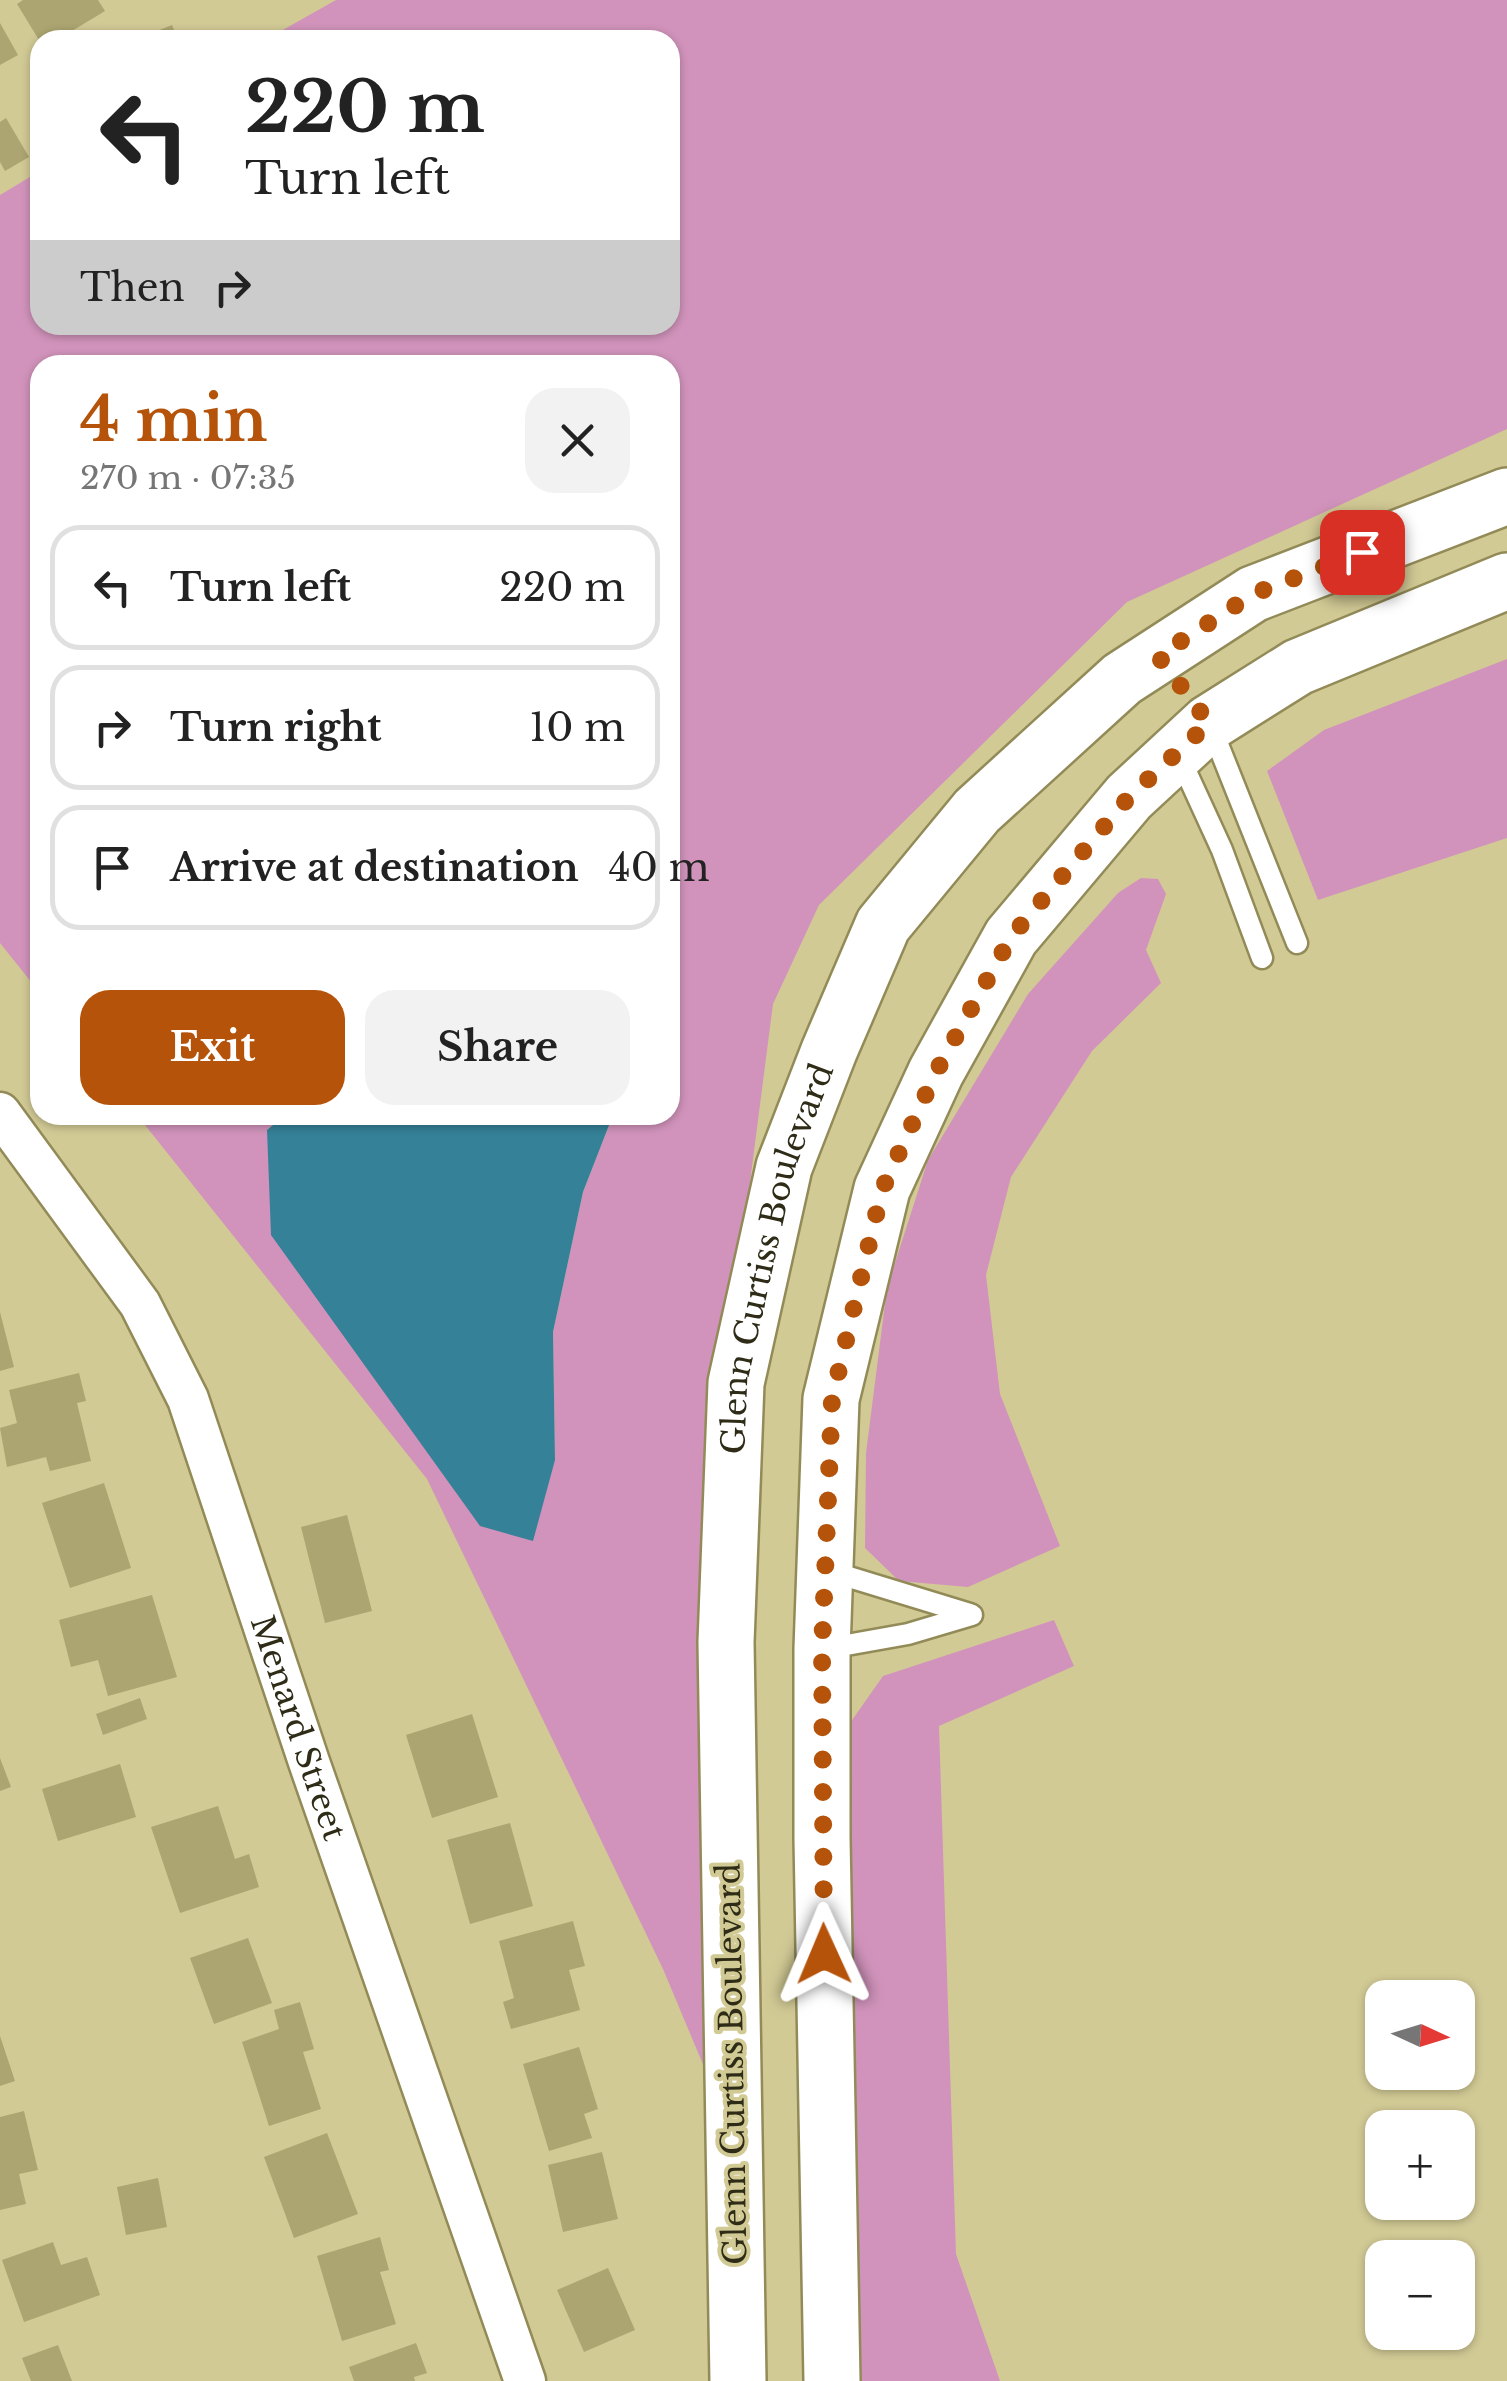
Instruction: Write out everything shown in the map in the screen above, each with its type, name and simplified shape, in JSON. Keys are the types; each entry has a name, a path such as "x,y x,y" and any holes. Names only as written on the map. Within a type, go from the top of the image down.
{"main road":[{"name":"Glenn Curtiss Boulevard","path":"738,2381 726,1662 736,1383 784,1167 828,1050 883,925 977,811 1122,679 1253,594 1507,496"},
{"path":"832,2381 822,1649 832,1399 882,1190 936,1072 1011,937 1129,797 1193,738 1298,667 1507,581"},
{"path":"1158,656 1193,738"}],"street":[{"name":"Menard Street","path":"0,1112 140,1304 188,1398 309,1762 526,2381"}],"lane":[{"path":"1193,738 1297,944"},
{"path":"1193,738 1222,850 1262,958"},
{"path":"822,1649 908,1634 972,1614 826,1570"}],"shaded area":[{"path":"336,0 1507,0 1507,429 1127,602 819,905 773,1004 730,1337 728,2124 663,1969 427,1479 145,1125 273,1125 267,1130 555,1460 553,1332 583,1192 609,1125 680,1125 680,355 30,355 30,980 0,943 0,195 30,177 30,335 680,335 680,30 283,30"},
{"path":"1507,659 1507,838 1318,900 1267,771 1324,730"},
{"path":"1141,878 1158,879 1166,894 1146,950 1161,983 1092,1051 1011,1177 986,1275 1000,1394 1060,1546 968,1587 899,1581 865,1548 866,1453 887,1288 928,1160 1028,994 1118,893"},
{"path":"1054,1620 1074,1666 939,1726 956,2254 1000,2381 850,2381 850,1723 883,1676"}],"water":[{"path":"273,1125 609,1125 583,1192 553,1332 555,1460 533,1541 480,1526 271,1235 267,1130"}],"building":[{"path":"23,0 98,0 105,11 74,30 33,30 17,4"},
{"path":"0,23 18,55 0,65"},
{"path":"6,118 29,157 5,171 0,162 0,122"},
{"path":"0,1312 14,1367 0,1371"},
{"path":"79,1373 86,1401 77,1403 91,1461 50,1471 46,1457 7,1467 0,1428 17,1423 9,1390"},
{"path":"104,1483 131,1568 70,1588 42,1503"},
{"path":"347,1515 372,1611 325,1623 301,1527"},
{"path":"152,1595 177,1677 108,1696 98,1660 71,1667 59,1620"},
{"path":"140,1698 147,1719 103,1735 96,1714"},
{"path":"472,1714 498,1797 432,1818 406,1735"},
{"path":"0,1758 11,1787 0,1791"},
{"path":"120,1764 136,1817 58,1841 42,1789"},
{"path":"218,1806 235,1859 249,1854 259,1887 180,1913 151,1827"},
{"path":"510,1823 533,1906 470,1924 447,1840"},
{"path":"573,1921 585,1966 569,1970 580,2010 511,2029 503,2002 514,1998 499,1941"},
{"path":"248,1938 272,2003 214,2024 190,1958"},
{"path":"300,2002 314,2049 303,2052 321,2109 269,2126 242,2042 279,2029 274,2010"},
{"path":"0,2036 15,2081 0,2086"},
{"path":"579,2047 598,2109 584,2114 592,2138 549,2151 523,2064"},
{"path":"24,2111 38,2170 19,2174 26,2204 0,2210 0,2117"},
{"path":"327,2133 358,2214 294,2238 264,2157"},
{"path":"602,2152 618,2219 563,2232 548,2165"},
{"path":"158,2178 167,2227 126,2235 117,2187"},
{"path":"380,2237 389,2270 380,2272 396,2324 342,2341 317,2256"},
{"path":"53,2242 61,2265 87,2257 100,2295 24,2322 2,2260"},
{"path":"608,2268 635,2330 584,2352 557,2290"},
{"path":"416,2343 427,2373 414,2377 415,2381 354,2381 349,2367"},
{"path":"58,2345 72,2381 31,2381 22,2358"}],"route":[{"path":"824,1954 822,1649 832,1399 882,1190 936,1072 1011,937 1129,797 1209,723 1158,656 1253,594 1362,552"}]}
